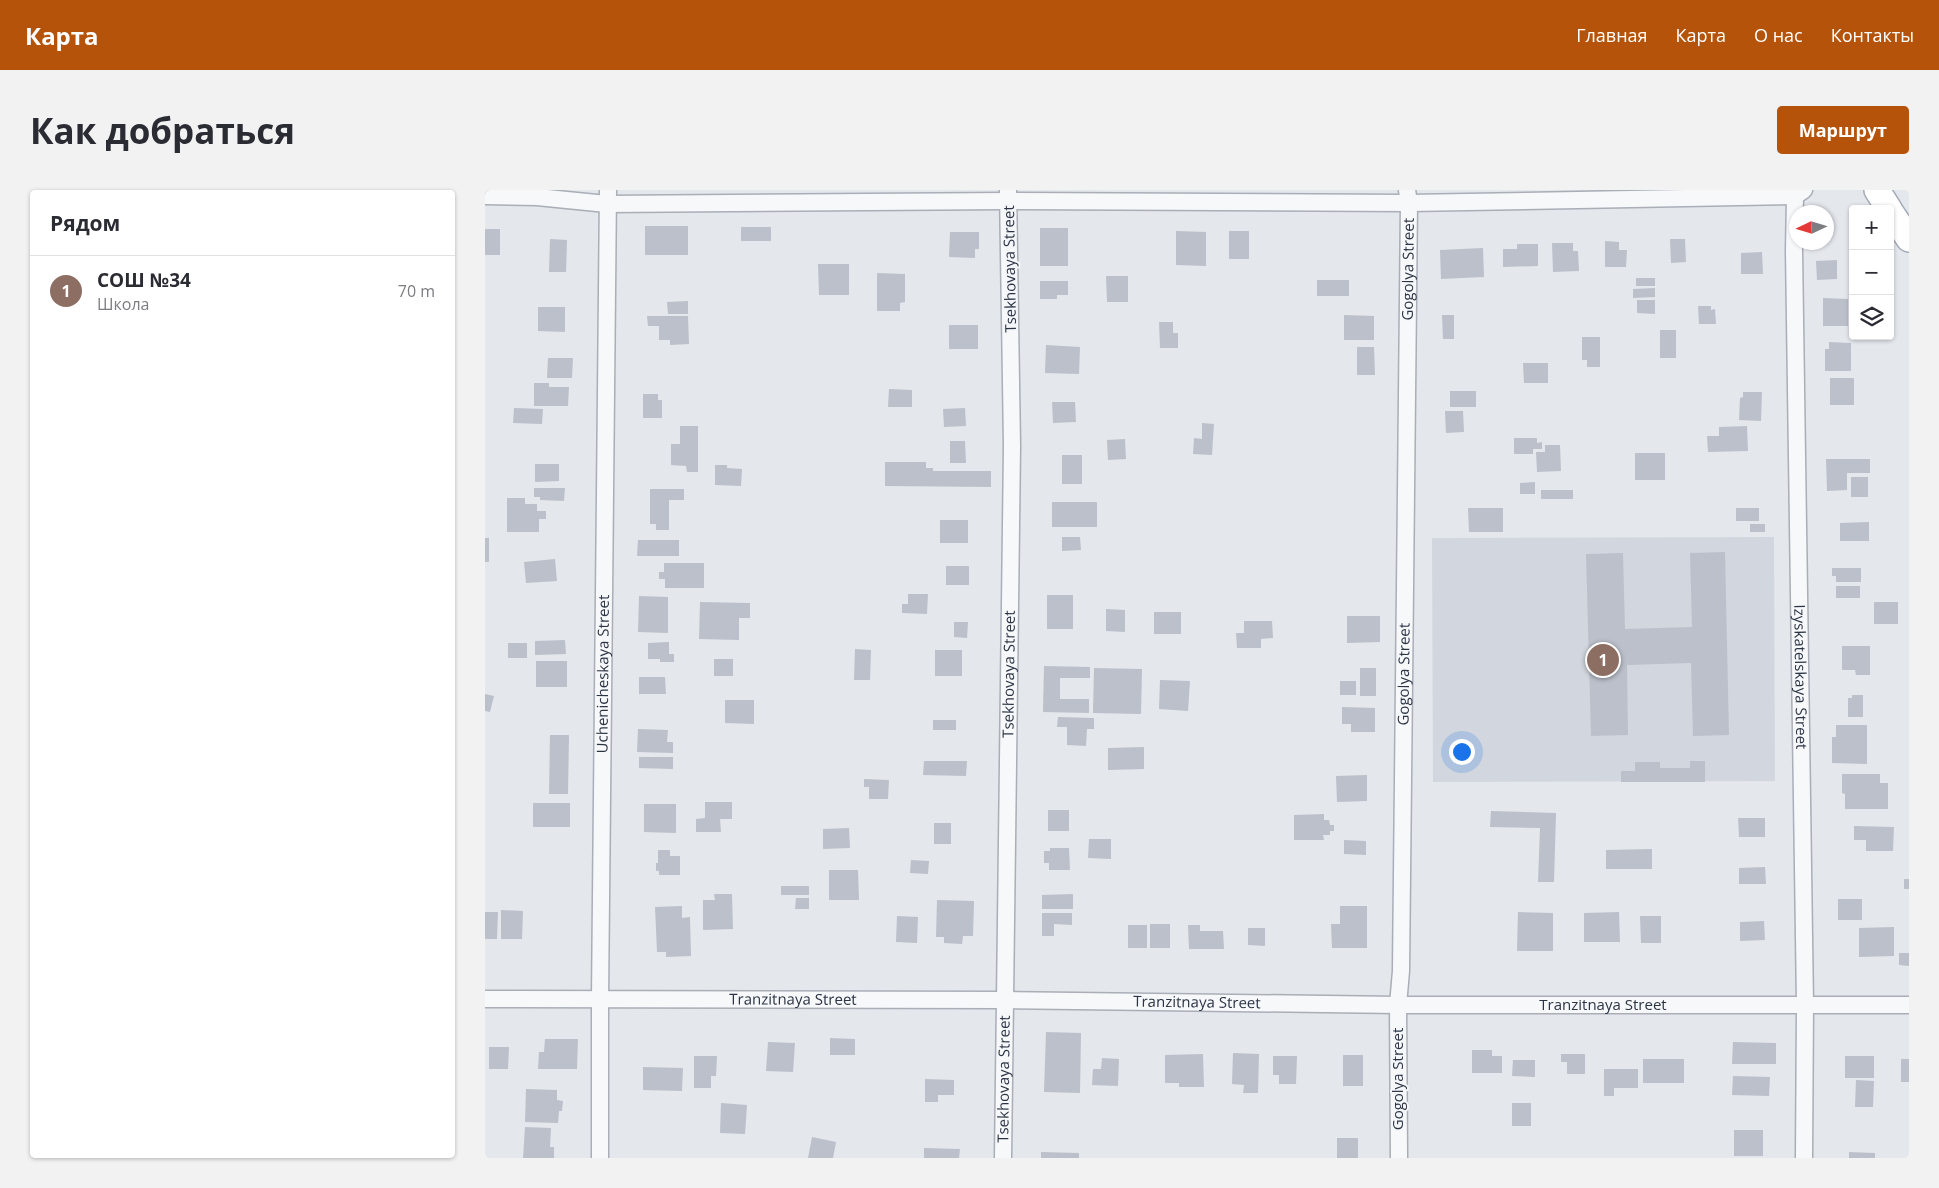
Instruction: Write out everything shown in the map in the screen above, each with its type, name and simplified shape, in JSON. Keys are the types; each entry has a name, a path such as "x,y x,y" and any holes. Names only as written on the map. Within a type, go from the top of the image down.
{"main road":[{"path":"1877,190 1887,205"},
{"path":"1894,216 1909,239"}],"street":[{"path":"485,196 1408,197 1799,193"},
{"name":"Izyskatelskaya Street","path":"1799,193 1794,252 1805,1005 1804,1158"},
{"name":"Tsekhovaya Street","path":"1003,1158 1012,446 1008,196"},
{"name":"Uchenicheskaya Street","path":"600,1158 607,197"},
{"name":"Gogolya Street","path":"1399,1158 1397,1005 1401,971 1408,197"},
{"name":"Tranzitnaya Street","path":"485,999 1006,1000 1397,1005 1909,1005"}],"shaded area":[{"path":"1774,537 1775,781 1433,782 1432,538"}],"building":[{"path":"645,226 688,226 688,255 645,255"},
{"path":"741,227 771,227 771,241 741,241"},
{"path":"1040,228 1068,228 1068,266 1040,266"},
{"path":"485,229 500,229 500,255 485,255"},
{"path":"1176,231 1206,232 1206,266 1176,265"},
{"path":"1229,231 1249,231 1249,259 1229,259"},
{"path":"950,232 979,232 979,249 975,249 975,258 949,257"},
{"path":"550,239 567,240 566,272 549,272"},
{"path":"1670,239 1685,239 1686,262 1671,263"},
{"path":"1605,241 1619,242 1619,250 1627,250 1626,267 1605,267"},
{"path":"1552,243 1573,243 1573,251 1578,251 1579,271 1553,272"},
{"path":"1517,244 1538,244 1538,266 1503,267 1503,249 1517,249"},
{"path":"1483,248 1484,277 1441,279 1440,250"},
{"path":"1762,252 1763,274 1741,274 1741,253"},
{"path":"1837,260 1837,279 1817,280 1816,261"},
{"path":"818,264 849,264 849,295 819,295"},
{"path":"877,273 905,274 905,302 900,303 900,311 877,311"},
{"path":"1106,276 1128,276 1128,302 1107,302"},
{"path":"1636,278 1655,278 1655,286 1636,286"},
{"path":"1317,280 1349,280 1349,296 1317,296"},
{"path":"1040,281 1068,281 1068,295 1057,295 1057,299 1040,299"},
{"path":"1655,288 1655,297 1633,298 1633,289"},
{"path":"1823,298 1848,299 1848,326 1823,326"},
{"path":"1637,300 1655,300 1655,314 1637,313"},
{"path":"688,301 688,314 668,314 667,302"},
{"path":"1698,306 1711,306 1711,310 1715,309 1716,324 1699,324"},
{"path":"538,307 565,307 565,332 538,331"},
{"path":"1344,315 1374,316 1374,340 1344,340"},
{"path":"1442,315 1454,315 1454,339 1443,339"},
{"path":"647,316 688,316 689,344 670,345 670,340 659,340 659,326 648,326"},
{"path":"1159,322 1173,322 1173,333 1178,333 1178,348 1160,348"},
{"path":"949,325 978,325 978,349 949,349"},
{"path":"1660,330 1676,330 1676,358 1660,358"},
{"path":"1582,337 1600,337 1600,367 1587,367 1587,360 1582,360"},
{"path":"1829,342 1851,343 1851,371 1825,371 1825,349 1829,349"},
{"path":"1046,345 1080,347 1079,374 1045,373"},
{"path":"1357,347 1374,347 1375,375 1357,375"},
{"path":"548,358 573,358 572,378 547,378"},
{"path":"1523,363 1548,363 1548,383 1524,383"},
{"path":"1830,378 1854,378 1854,405 1830,405"},
{"path":"534,383 549,383 549,387 569,387 568,406 534,406"},
{"path":"889,389 912,390 912,407 888,407"},
{"path":"1450,391 1476,391 1476,407 1450,407"},
{"path":"1743,392 1762,392 1761,421 1739,420 1740,398 1743,397"},
{"path":"643,394 658,394 658,400 662,400 662,418 643,418"},
{"path":"1052,402 1075,402 1076,422 1053,423"},
{"path":"514,408 543,409 542,424 513,423"},
{"path":"965,408 966,426 944,427 943,409"},
{"path":"1445,411 1463,411 1464,432 1446,433"},
{"path":"1202,423 1214,424 1212,455 1193,454 1194,438 1202,439"},
{"path":"680,426 698,426 698,472 687,472 686,466 671,465 671,444 680,444"},
{"path":"1747,426 1748,451 1708,452 1707,436 1719,436 1719,427"},
{"path":"1514,438 1537,438 1537,443 1542,442 1542,449 1533,449 1533,454 1514,454"},
{"path":"1125,439 1126,459 1108,460 1107,440"},
{"path":"950,441 965,441 966,463 950,463"},
{"path":"1545,445 1560,445 1561,471 1537,472 1536,452 1545,452"},
{"path":"1635,453 1665,453 1665,480 1635,480"},
{"path":"1062,455 1082,455 1082,484 1062,484"},
{"path":"1826,459 1870,459 1870,473 1847,473 1847,490 1827,491"},
{"path":"885,462 926,462 926,468 933,468 933,471 991,471 991,487 885,486"},
{"path":"535,464 559,464 559,481 535,482"},
{"path":"715,465 727,465 727,468 742,469 741,486 715,485"},
{"path":"1851,477 1868,477 1868,497 1851,497"},
{"path":"1535,482 1535,494 1520,494 1520,483"},
{"path":"534,488 565,488 564,501 540,500 540,497 534,497"},
{"path":"650,489 684,489 684,500 669,500 669,530 656,530 656,524 650,524"},
{"path":"1541,490 1573,490 1573,499 1541,499"},
{"path":"507,498 525,498 525,504 537,504 537,511 546,511 546,519 539,519 539,532 507,532"},
{"path":"1052,502 1097,502 1097,527 1052,527"},
{"path":"1468,508 1503,508 1503,532 1469,532"},
{"path":"1736,508 1759,508 1759,521 1736,521"},
{"path":"940,520 968,520 968,543 940,543"},
{"path":"1869,522 1869,541 1840,541 1840,523"},
{"path":"1750,524 1765,524 1765,532 1750,532"},
{"path":"1062,537 1080,537 1081,550 1062,551"},
{"path":"485,538 489,538 489,562 485,562"},
{"path":"638,540 679,540 679,556 637,556"},
{"path":"1725,552 1729,735 1693,736 1691,663 1627,665 1628,735 1591,736 1586,554 1623,553 1625,629 1692,627 1690,553"},
{"path":"555,559 557,581 526,583 524,562"},
{"path":"664,563 704,563 704,588 665,588 665,579 659,579 659,572 664,572"},
{"path":"946,566 969,566 969,585 946,585"},
{"path":"1832,568 1861,568 1861,582 1836,582 1836,576 1832,576"},
{"path":"1836,586 1860,586 1860,598 1836,598"},
{"path":"908,594 928,594 927,614 902,613 902,604 908,604"},
{"path":"1047,595 1073,595 1073,629 1047,629"},
{"path":"639,596 668,597 668,633 638,632"},
{"path":"700,602 750,603 750,618 739,618 739,640 699,639"},
{"path":"1874,602 1898,602 1898,624 1874,624"},
{"path":"1106,609 1125,610 1125,632 1106,631"},
{"path":"1154,612 1181,612 1181,634 1154,634"},
{"path":"1347,616 1380,616 1380,642 1347,643"},
{"path":"1244,621 1272,621 1273,638 1261,639 1261,648 1237,648 1236,633 1244,633"},
{"path":"954,622 968,622 967,638 954,637"},
{"path":"565,640 566,654 535,655 535,641"},
{"path":"669,642 669,654 674,654 674,662 660,662 660,659 648,659 648,643"},
{"path":"508,643 527,643 527,658 508,658"},
{"path":"1842,646 1870,646 1870,675 1856,675 1855,670 1842,670"},
{"path":"855,649 871,650 870,680 854,680"},
{"path":"935,650 962,650 962,676 935,676"},
{"path":"714,659 733,659 733,676 714,676"},
{"path":"536,661 567,661 567,687 536,687"},
{"path":"1044,666 1090,667 1090,678 1060,678 1060,699 1089,699 1089,713 1043,712"},
{"path":"1094,668 1142,669 1141,714 1093,713"},
{"path":"1360,668 1376,668 1376,696 1360,696"},
{"path":"639,677 665,677 666,694 639,694"},
{"path":"1160,680 1190,681 1188,711 1159,709"},
{"path":"1340,681 1356,681 1356,695 1340,695"},
{"path":"485,694 494,696 490,712 485,711"},
{"path":"1852,695 1863,695 1863,717 1848,717 1848,698 1852,698"},
{"path":"725,700 754,700 754,724 725,723"},
{"path":"1342,707 1375,708 1375,732 1351,732 1351,724 1342,724"},
{"path":"1058,717 1094,718 1094,729 1087,729 1086,746 1067,745 1067,727 1057,727"},
{"path":"933,720 956,720 956,730 933,730"},
{"path":"1836,725 1867,725 1867,764 1832,763 1832,737 1836,737"},
{"path":"638,729 668,730 667,742 673,742 673,753 637,752"},
{"path":"550,735 569,735 568,794 549,794"},
{"path":"1144,747 1144,769 1108,770 1108,748"},
{"path":"639,757 673,757 673,769 639,768"},
{"path":"924,761 967,761 966,776 923,775"},
{"path":"1690,761 1705,761 1705,782 1621,782 1621,771 1635,771 1635,762 1660,762 1660,768 1690,768"},
{"path":"1842,774 1880,774 1880,783 1888,783 1888,809 1845,809 1845,794 1842,793"},
{"path":"1367,775 1367,801 1337,802 1336,776"},
{"path":"864,779 889,780 888,799 869,799 869,787 864,787"},
{"path":"705,802 732,802 732,819 720,819 721,832 696,832 696,819 705,818"},
{"path":"533,803 570,803 570,827 533,827"},
{"path":"644,804 676,804 676,833 644,832"},
{"path":"1048,810 1069,810 1069,831 1048,831"},
{"path":"1491,811 1556,813 1554,882 1538,882 1540,828 1490,827"},
{"path":"1324,814 1324,820 1329,820 1330,825 1334,825 1334,831 1330,831 1330,835 1323,835 1324,840 1294,840 1294,815"},
{"path":"1738,818 1765,818 1765,837 1739,837"},
{"path":"934,823 951,823 951,844 934,844"},
{"path":"1854,826 1894,827 1893,851 1866,851 1866,840 1854,840"},
{"path":"849,828 850,848 823,849 823,829"},
{"path":"1089,839 1111,839 1111,859 1088,858"},
{"path":"1344,840 1366,841 1366,855 1344,854"},
{"path":"1050,848 1069,848 1070,870 1049,870 1049,863 1044,863 1044,851 1050,851"},
{"path":"1652,849 1652,869 1606,869 1606,850"},
{"path":"658,850 670,850 670,856 680,856 680,875 659,875 659,871 656,871"},
{"path":"911,860 929,861 928,874 910,873"},
{"path":"1765,867 1766,884 1739,884 1739,868"},
{"path":"829,870 858,870 859,900 829,900"},
{"path":"1904,879 1909,879 1909,889 1904,889"},
{"path":"781,886 809,886 809,895 781,895"},
{"path":"714,894 732,894 733,929 703,930 703,900 715,900"},
{"path":"1073,894 1073,909 1042,909 1042,895"},
{"path":"796,898 809,898 809,909 795,909"},
{"path":"1838,899 1862,899 1862,920 1838,920"},
{"path":"937,900 974,901 973,936 963,936 962,944 944,943 944,937 936,937"},
{"path":"682,906 682,918 690,917 691,956 666,957 666,952 657,952 655,907"},
{"path":"1340,906 1367,906 1367,948 1332,948 1331,924 1340,924"},
{"path":"501,910 523,911 522,939 501,939"},
{"path":"485,912 498,912 497,939 485,939"},
{"path":"1518,912 1553,913 1553,951 1517,951"},
{"path":"1619,912 1620,942 1584,942 1584,913"},
{"path":"1042,913 1072,913 1072,925 1054,924 1054,936 1042,936"},
{"path":"897,916 918,917 917,943 896,942"},
{"path":"1640,916 1661,916 1661,943 1641,943"},
{"path":"1764,921 1765,940 1740,941 1740,922"},
{"path":"1150,924 1170,924 1170,948 1150,948"},
{"path":"1128,925 1147,925 1147,948 1128,948"},
{"path":"1188,925 1200,925 1200,931 1223,931 1224,949 1189,949"},
{"path":"1894,927 1894,956 1859,957 1859,928"},
{"path":"1248,928 1265,928 1265,946 1248,945"},
{"path":"1899,953 1909,953 1909,966 1899,965"},
{"path":"1046,1032 1081,1033 1080,1093 1044,1092"},
{"path":"830,1038 855,1039 855,1055 830,1055"},
{"path":"545,1039 578,1039 577,1069 538,1069 539,1052 544,1052"},
{"path":"768,1042 795,1043 793,1072 766,1071"},
{"path":"1733,1042 1776,1043 1776,1064 1732,1064"},
{"path":"489,1047 509,1047 508,1069 489,1069"},
{"path":"1472,1050 1492,1050 1492,1056 1502,1056 1502,1073 1472,1073"},
{"path":"1233,1053 1259,1054 1258,1093 1243,1093 1244,1085 1232,1084"},
{"path":"1203,1054 1204,1087 1179,1087 1179,1083 1165,1083 1165,1055"},
{"path":"1561,1054 1585,1054 1585,1074 1567,1074 1567,1062 1561,1062"},
{"path":"1343,1055 1363,1055 1363,1086 1343,1086"},
{"path":"694,1056 717,1056 716,1076 711,1076 711,1088 694,1088"},
{"path":"1273,1056 1297,1056 1296,1084 1279,1084 1279,1075 1273,1075"},
{"path":"1845,1056 1874,1056 1874,1078 1845,1078"},
{"path":"1102,1058 1119,1059 1118,1086 1092,1085 1093,1069 1101,1069"},
{"path":"1643,1059 1684,1059 1684,1083 1643,1083"},
{"path":"1901,1059 1909,1059 1909,1082 1901,1082"},
{"path":"1513,1060 1535,1060 1535,1077 1512,1076"},
{"path":"643,1067 683,1068 682,1091 643,1090"},
{"path":"1604,1069 1638,1069 1638,1088 1614,1088 1614,1096 1604,1096"},
{"path":"1733,1076 1770,1077 1769,1096 1732,1095"},
{"path":"925,1079 954,1080 954,1095 938,1095 938,1102 925,1102"},
{"path":"1856,1080 1874,1081 1873,1107 1855,1107"},
{"path":"526,1089 557,1090 557,1100 563,1101 562,1111 559,1111 558,1123 525,1122"},
{"path":"721,1103 747,1105 745,1134 720,1133"},
{"path":"1512,1103 1531,1103 1531,1126 1512,1126"},
{"path":"525,1127 551,1128 550,1147 554,1147 554,1158 523,1158"},
{"path":"1734,1130 1763,1130 1763,1156 1734,1156"},
{"path":"812,1137 836,1142 833,1158 808,1158"},
{"path":"1337,1138 1358,1138 1358,1158 1337,1158"},
{"path":"924,1148 960,1149 959,1158 924,1158"},
{"path":"1041,1152 1079,1153 1079,1158 1041,1158"},
{"path":"1849,1152 1875,1153 1875,1158 1849,1158"}],"place":[{"name":"СОШ №34","path":"1603,660"}]}
